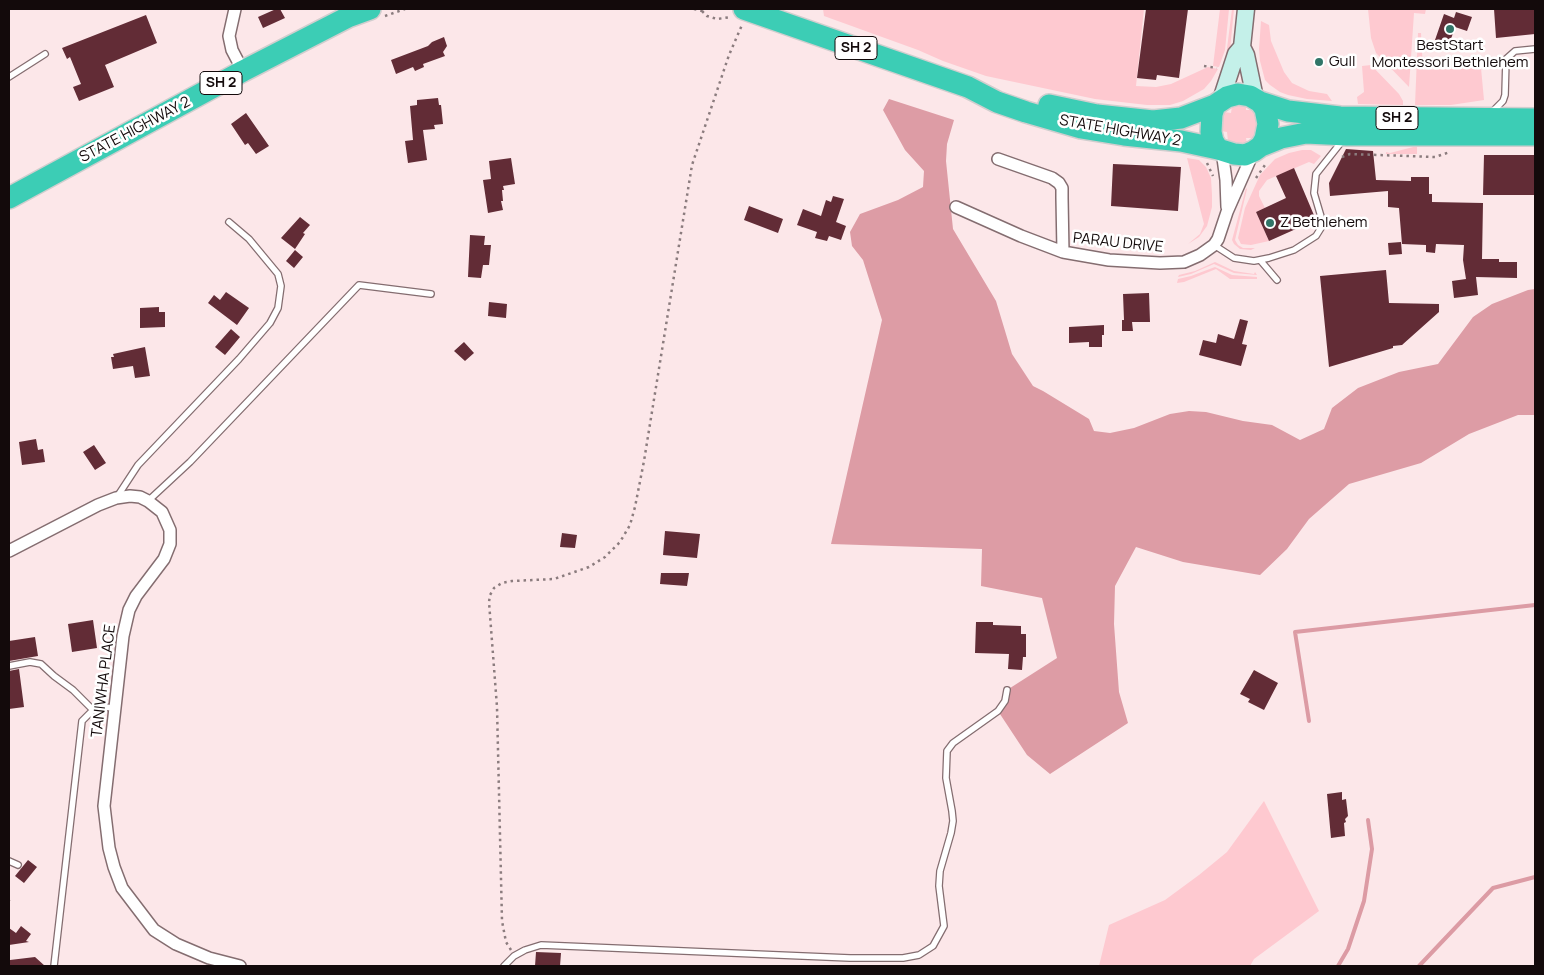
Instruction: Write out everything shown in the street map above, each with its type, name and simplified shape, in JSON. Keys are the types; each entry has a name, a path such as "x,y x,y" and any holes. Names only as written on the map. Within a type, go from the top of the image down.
{"highway":[{"name":"STATE HIGHWAY 2","path":"9,198 243,71 348,17 370,9"},
{"name":"STATE HIGHWAY 2","path":"746,9 968,87 997,102 1026,112 1081,128 1180,141 1220,150"},
{"name":"STATE HIGHWAY 2","path":"968,87 998,92 1071,110 1133,119 1181,118 1218,103"},
{"name":"SH 2","path":"1218,103 1238,94 1288,111 1340,117 1535,119"},
{"path":"1258,100 1265,109 1268,124 1262,152"},
{"path":"1218,103 1212,114 1211,132 1213,140 1220,150"},
{"name":"SH 2","path":"1220,150 1245,155 1262,152 1274,141 1306,132 1347,135 1535,135"}],"street":[{"path":"235,9 229,36 232,50 243,71"},
{"path":"1246,9 1242,47 1246,55 1258,100"},
{"path":"1218,103 1236,54 1242,47"},
{"path":"1220,150 1226,180 1227,212"},
{"path":"1214,245 1221,235 1227,212 1262,152"},
{"path":"998,159 1052,178 1059,183 1062,198 1063,252"},
{"name":"PARAU DRIVE","path":"956,207 1021,236 1063,252 1109,260 1175,263 1192,259 1214,245"},
{"path":"9,551 98,505 116,498 130,496 140,497 148,501"},
{"name":"TANIWHA PLACE","path":"148,501 162,512 167,521 170,530 170,544 164,559 136,596 129,610 123,636 104,806 109,848 122,888 154,930 176,944 209,958 240,966"}],"lane":[{"path":"1486,119 1503,101 1506,95 1506,59 1516,51 1535,49"},
{"path":"9,77 45,54"},
{"path":"1214,245 1234,258 1250,261 1294,250 1316,236 1321,228 1322,220 1314,193 1316,174 1347,135"},
{"path":"116,498 138,466 239,359 270,323 278,308 281,286 278,274 249,239 229,222"},
{"path":"1260,260 1277,280"},
{"path":"148,501 190,462 359,285 431,294"},
{"path":"9,666 30,662 42,664 93,710"},
{"path":"504,966 514,956 534,947 552,945 850,958 903,958 919,955 933,946 944,926 939,886 940,871 951,833 952,821 946,778 947,751 953,743 998,711 1005,702 1007,690"},
{"path":"54,966 82,721 93,710 104,707 114,708"},
{"path":"9,861 18,865"}],"path":[{"path":"694,9 702,10 707,16 717,19 724,18"},
{"path":"514,956 506,942 502,921 497,707 490,595 494,588 502,583 554,579 589,567 610,552 620,542 630,525 644,461 692,165 728,55 746,9"},
{"path":"1204,66 1222,68"},
{"path":"1340,158 1350,154 1435,157 1455,150"},
{"path":"1254,180 1264,166 1262,152"}],"shaded area":[{"path":"823,9 1144,9 1136,86 1156,87 1171,84 1208,67 1218,69 1204,89 1183,101 1170,105 1147,105 1095,99 986,76 824,16"},
{"path":"1220,9 1229,9 1225,50 1219,67 1213,66"},
{"path":"1232,9 1234,9 1230,50 1225,64"},
{"path":"1368,9 1426,9 1425,14 1414,13 1409,87 1376,53 1371,38"},
{"path":"1261,21 1269,25 1271,41 1284,72 1292,83 1309,91 1327,94 1332,101 1288,95 1280,92 1265,80 1259,49"},
{"path":"1418,33 1421,33 1423,70 1481,68 1484,100 1451,105 1415,105"},
{"path":"1371,65 1399,94 1403,105 1358,104 1357,97 1364,92 1362,66"},
{"path":"889,99 954,120 947,144 946,161 953,229 996,301 1012,354 1033,386 1089,419 1094,431 1110,433 1134,428 1170,414 1189,411 1206,412 1243,421 1272,425 1300,440 1324,429 1332,408 1358,388 1399,372 1438,364 1473,317 1492,304 1535,289 1535,415 1518,415 1469,434 1421,463 1349,484 1309,519 1287,549 1260,575 1183,562 1136,547 1115,586 1114,624 1119,692 1128,723 1050,774 1027,755 998,711 1007,690 1057,658 1042,598 981,586 982,549 831,544 882,320 863,260 852,246 850,232 860,214 898,200 923,187 924,171 905,150 883,110"},
{"path":"1232,106 1246,106 1246,110 1253,110 1259,121 1254,138 1246,138 1247,143 1242,144 1228,141 1227,132 1221,131 1224,112 1231,113"},
{"path":"1417,146 1417,154 1386,154 1386,152 1390,153"},
{"path":"1302,150 1311,150 1321,156 1314,164 1309,162 1267,180 1259,191 1259,196 1265,208 1256,212 1269,241 1251,245 1241,244 1238,238 1245,208 1260,175 1275,159"},
{"path":"1187,158 1199,160 1206,167 1211,178 1212,195 1212,207 1207,226 1199,237 1188,244 1200,234 1204,224"},
{"path":"1246,188 1235,240 1243,248 1255,248 1251,250 1240,249 1232,240"},
{"path":"1215,262 1234,271 1254,274 1255,272 1257,275 1234,273 1214,264 1191,274 1178,277"},
{"path":"1215,267 1232,275 1257,277 1257,279 1230,279 1216,269 1177,283 1178,279"},
{"path":"1264,801 1319,911 1254,959 1250,966 1099,966 1109,925 1165,900 1199,875 1227,852"}],"building":[{"path":"280,9 285,18 263,28 258,17"},
{"path":"1146,9 1188,9 1179,78 1157,75 1156,80 1137,78"},
{"path":"1494,9 1535,9 1535,34 1496,38"},
{"path":"1456,12 1472,17 1467,31 1455,27 1449,45 1435,40 1444,14 1454,18"},
{"path":"146,15 157,43 105,65 114,87 79,101 73,87 81,84 70,57 67,59 62,48"},
{"path":"444,37 447,46 443,52 445,56 423,64 424,67 415,71 413,67 396,74 391,60 428,46 432,42"},
{"path":"438,98 439,105 441,105 443,124 434,125 435,129 423,130 427,160 408,163 405,141 413,140 410,106 417,105 417,100"},
{"path":"246,113 269,146 256,154 248,143 245,145 231,124"},
{"path":"1346,149 1373,151 1376,180 1411,181 1411,177 1429,177 1429,194 1432,194 1432,202 1483,203 1482,259 1499,259 1499,262 1517,262 1517,278 1476,277 1478,295 1454,298 1452,281 1466,279 1463,260 1464,245 1436,244 1435,253 1426,252 1426,245 1402,244 1399,208 1388,207 1388,191 1330,196 1329,183"},
{"path":"1484,155 1535,155 1535,195 1483,195"},
{"path":"511,158 515,184 503,186 503,201 501,201 503,210 488,213 483,180 491,179 489,161"},
{"path":"1113,164 1181,167 1178,211 1111,206"},
{"path":"1294,168 1316,220 1269,241 1256,212 1286,198 1276,176"},
{"path":"833,196 844,199 836,222 846,226 841,240 829,236 827,241 815,238 817,232 797,225 803,209 821,216 826,200 831,202"},
{"path":"749,206 783,219 778,233 744,220"},
{"path":"300,217 310,225 303,233 305,234 295,249 281,238"},
{"path":"470,235 485,236 484,245 491,245 489,265 483,265 481,278 468,277"},
{"path":"1401,242 1402,254 1389,255 1388,243"},
{"path":"295,250 303,257 294,268 286,261"},
{"path":"1386,270 1389,303 1439,304 1439,312 1402,345 1393,346 1393,348 1329,367 1320,276"},
{"path":"226,292 249,308 237,325 208,303 214,295 220,300"},
{"path":"1149,293 1150,322 1132,322 1133,331 1122,331 1122,320 1124,320 1123,294"},
{"path":"489,302 507,304 506,318 488,316"},
{"path":"159,307 159,312 165,312 165,327 140,328 140,308"},
{"path":"1240,319 1248,321 1242,344 1247,345 1241,366 1199,355 1203,340 1216,343 1218,334 1234,339"},
{"path":"1104,325 1102,347 1089,347 1089,342 1069,343 1069,327"},
{"path":"231,329 240,337 225,355 215,347"},
{"path":"464,342 474,353 465,361 454,351"},
{"path":"145,347 150,376 135,378 133,366 113,369 111,357 114,357 113,354"},
{"path":"36,439 38,450 43,449 45,462 22,465 19,442"},
{"path":"94,445 106,463 95,470 83,452"},
{"path":"665,531 700,534 697,558 663,555"},
{"path":"562,533 577,535 575,548 560,547"},
{"path":"661,573 689,573 687,586 660,584"},
{"path":"93,620 97,648 72,652 68,624"},
{"path":"976,622 993,622 993,625 1021,626 1021,634 1026,634 1026,657 1023,657 1022,670 1008,669 1009,654 975,653"},
{"path":"35,637 38,656 9,661 9,641"},
{"path":"19,669 24,707 9,709 9,671"},
{"path":"1254,670 1278,683 1264,710 1248,702 1250,699 1240,694"},
{"path":"1342,792 1342,800 1346,799 1348,816 1344,823 1345,836 1331,838 1327,794"},
{"path":"28,860 37,867 24,883 15,876"},
{"path":"21,926 31,934 26,941 29,942 9,945 9,928 16,933"},
{"path":"536,952 561,953 560,966 535,966"},
{"path":"35,957 45,966 10,966 10,960"}],"waterway":[{"path":"1309,721 1295,632 1535,605"},
{"path":"1338,966 1348,949 1364,901 1372,849 1368,820"},
{"path":"1419,966 1493,888 1535,877"}],"place":[{"name":"BestStart Montessori Bethlehem","path":"1450,29"},
{"name":"Gull","path":"1319,62"},
{"name":"Z Bethlehem","path":"1270,223"}]}
